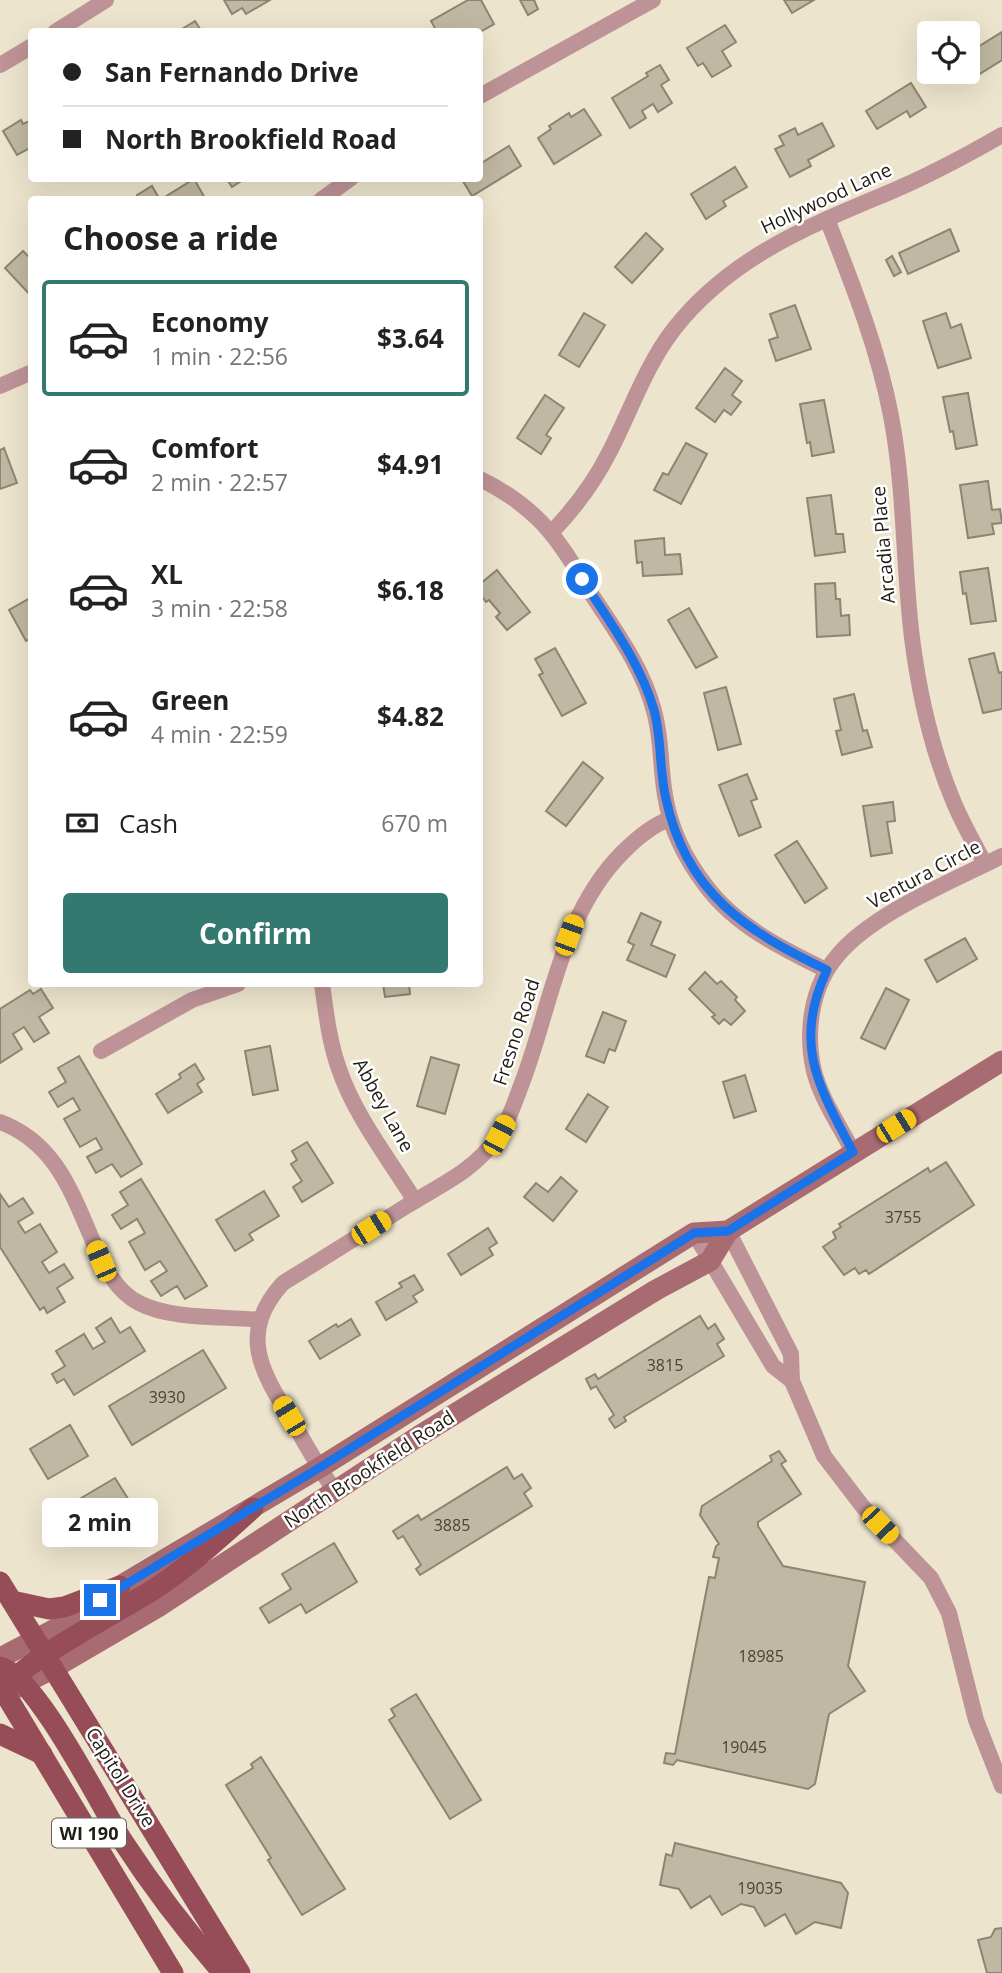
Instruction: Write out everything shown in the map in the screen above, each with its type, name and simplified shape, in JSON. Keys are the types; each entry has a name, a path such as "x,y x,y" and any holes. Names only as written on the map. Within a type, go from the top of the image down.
{"main road":[{"path":"223,1973 201,1948 123,1842 43,1709 6,1678 30,1651 44,1655 159,1587 205,1552 253,1507"},
{"name":"Capitol Drive","path":"0,1582 240,1973"},
{"path":"12,1601 49,1609 64,1607 120,1586"},
{"name":"WI 190","path":"6,1678 43,1754 173,1973"},
{"path":"0,1734 43,1754"}],"street":[{"path":"61,28 106,0"},
{"path":"483,94 653,0"},
{"path":"0,65 28,48"},
{"name":"Hollywood Lane","path":"551,533 579,501 601,468 645,376 675,328 703,298 735,270 779,241 909,183 1002,135"},
{"path":"326,196 346,182"},
{"name":"Arcadia Place","path":"827,219 856,295 879,368 890,415 904,527 912,639 928,724 953,800 985,864"},
{"path":"2,381 28,373"},
{"path":"483,482 522,506 551,533 629,653 648,693 658,729 670,819 691,863 720,903 755,932 827,970"},
{"name":"Fresno Road","path":"335,1491 263,1372 257,1350 260,1320 269,1299 283,1283 457,1178 477,1161 499,1135 527,1070 575,920 605,870 657,823 670,819"},
{"name":"Ventura Circle","path":"853,1152 822,1092 814,1070 810,1032 813,1006 827,970 839,953 869,928 907,905 1002,856"},
{"path":"101,1051 192,1000 229,987"},
{"name":"Abbey Lane","path":"322,987 332,1047 340,1071 360,1112 415,1201"},
{"name":"North Brookfield Road","path":"6,1678 44,1655 158,1607 419,1436 656,1290 710,1261 728,1231 1002,1061"},
{"path":"0,1122 31,1137 47,1152 71,1193 101,1261 125,1293 138,1303 170,1313 260,1320"},
{"path":"728,1231 791,1354 792,1381 824,1456 863,1507 931,1578 949,1613 976,1720 1002,1786"},
{"name":"North Brookfield Road","path":"44,1655 120,1586 319,1468 694,1233 728,1231"},
{"path":"694,1233 773,1366 792,1381"}],"building":[{"path":"224,0 270,0 246,14 242,8 232,14"},
{"path":"468,0 481,0 494,24 483,30 483,28 435,28 431,21"},
{"path":"520,0 534,0 538,9 528,15"},
{"path":"784,0 814,0 792,13"},
{"path":"195,21 199,28 184,28"},
{"path":"725,25 736,42 722,51 731,66 712,77 703,63 698,66 687,48"},
{"path":"1002,32 1002,60 980,74 980,46"},
{"path":"660,65 669,80 661,85 672,103 658,112 653,104 642,111 646,118 630,128 612,98 648,76 646,73"},
{"path":"911,83 926,107 910,117 907,111 877,129 866,111"},
{"path":"584,109 601,135 554,164 538,138 551,129 549,126 569,113 571,117"},
{"path":"21,120 23,124 28,122 28,149 17,155 3,131"},
{"path":"822,123 834,146 808,160 811,166 790,177 775,149 784,145 779,136 795,128 798,135"},
{"path":"509,146 521,166 472,196 463,182 483,182 483,162"},
{"path":"735,167 747,187 723,201 726,206 706,219 691,194"},
{"path":"189,182 196,182 204,196 166,196"},
{"path":"152,186 158,196 138,196"},
{"path":"950,229 959,251 908,274 899,253"},
{"path":"646,233 663,249 632,283 615,267"},
{"path":"23,251 28,256 28,293 5,268"},
{"path":"892,256 901,272 894,276 886,260"},
{"path":"795,305 811,349 776,361 769,340 778,337 770,314"},
{"path":"584,313 605,325 579,367 559,355"},
{"path":"946,313 951,328 961,324 971,358 938,368 923,321"},
{"path":"725,368 742,381 732,395 741,402 731,415 724,410 715,422 696,408"},
{"path":"968,393 977,445 956,449 943,397"},
{"path":"545,395 564,408 546,435 551,438 541,454 517,438"},
{"path":"824,400 834,452 812,456 800,404"},
{"path":"686,443 707,454 681,504 654,490 663,473 668,475"},
{"path":"4,448 17,483 0,489 0,450"},
{"path":"988,481 992,510 1000,509 1002,523 992,524 994,534 968,538 960,485"},
{"path":"831,495 836,534 843,534 845,552 815,556 807,498"},
{"path":"664,538 665,555 680,554 682,574 643,576 642,562 637,563 635,541"},
{"path":"988,568 996,621 971,624 960,572"},
{"path":"497,570 530,612 507,630 496,617 500,613 489,600 486,602 483,598 483,582"},
{"path":"835,583 841,616 849,615 850,635 817,637 815,584"},
{"path":"28,599 28,640 26,641 9,610"},
{"path":"689,608 717,657 696,668 668,620"},
{"path":"555,648 586,703 562,716 539,675 543,673 535,659"},
{"path":"994,653 999,673 1002,672 1002,709 983,713 969,659"},
{"path":"726,687 741,744 718,750 704,693"},
{"path":"854,694 863,731 867,730 872,747 842,755 836,731 841,730 834,699"},
{"path":"583,762 603,778 566,826 546,811"},
{"path":"747,774 757,799 751,801 761,827 739,836 719,785"},
{"path":"893,802 895,821 887,822 892,853 871,856 863,806"},
{"path":"797,841 827,888 805,903 775,855"},
{"path":"641,913 661,922 651,945 675,955 666,977 627,960 634,945 628,942"},
{"path":"965,938 977,959 937,982 925,960"},
{"path":"705,972 717,984 721,981 737,997 735,1000 745,1011 731,1025 724,1019 719,1024 712,1017 715,1015 689,989"},
{"path":"383,987 409,987 410,994 385,997"},
{"path":"886,988 909,1000 885,1049 861,1038"},
{"path":"41,989 53,1008 39,1017 49,1033 34,1042 24,1027 13,1034 22,1049 0,1063 0,1009 30,990 33,994"},
{"path":"603,1012 626,1021 615,1051 609,1049 604,1063 586,1056"},
{"path":"270,1046 278,1090 253,1095 245,1051"},
{"path":"79,1056 142,1164 121,1177 112,1164 96,1173 87,1157 102,1149 96,1138 80,1147 64,1119 80,1110 73,1098 58,1107 49,1092 66,1082 58,1068"},
{"path":"431,1057 459,1065 445,1114 417,1106"},
{"path":"195,1064 204,1079 197,1084 202,1092 168,1113 156,1094 181,1078 179,1074"},
{"path":"745,1075 756,1111 734,1118 723,1082"},
{"path":"588,1094 608,1107 586,1142 566,1129"},
{"path":"307,1142 333,1183 302,1202 293,1187 302,1181 291,1164 297,1160 292,1151"},
{"path":"946,1162 974,1205 869,1274 866,1270 859,1274 855,1268 844,1275 823,1247 836,1238 833,1232 841,1227 839,1224 928,1168 930,1172"},
{"path":"561,1177 577,1191 553,1221 524,1197 536,1183 548,1192"},
{"path":"141,1179 207,1286 185,1299 177,1286 161,1296 151,1281 167,1271 160,1261 145,1270 129,1242 145,1233 137,1219 121,1229 112,1215 128,1205 120,1192"},
{"path":"264,1191 279,1216 249,1234 253,1240 235,1251 216,1220"},
{"path":"0,1194 9,1207 23,1198 33,1213 18,1222 25,1233 40,1224 57,1252 42,1262 49,1273 64,1264 73,1278 57,1288 65,1302 47,1313 44,1307 40,1310 0,1247"},
{"path":"488,1228 497,1243 489,1248 493,1255 461,1275 448,1254"},
{"path":"414,1275 423,1290 413,1296 417,1302 386,1320 376,1302 402,1287 399,1283"},
{"path":"700,1316 708,1329 715,1324 724,1339 717,1344 724,1356 624,1417 626,1421 615,1428 609,1419 614,1415 596,1386 591,1389 586,1379 595,1374 598,1379"},
{"path":"111,1318 120,1333 130,1327 145,1351 74,1395 64,1379 57,1383 52,1374 65,1366 56,1351 84,1334 93,1349 105,1342 96,1328"},
{"path":"351,1319 360,1335 320,1359 309,1341 336,1324 338,1327"},
{"path":"203,1350 226,1388 132,1445 109,1406"},
{"path":"70,1425 88,1456 48,1479 30,1449"},
{"path":"779,1451 786,1461 781,1464 801,1494 758,1522 758,1526 783,1566 865,1582 848,1666 865,1691 829,1714 815,1784 808,1789 677,1760 673,1765 664,1763 666,1753 675,1754 709,1577 715,1578 719,1558 713,1557 719,1544 700,1515 702,1506 772,1461 770,1456"},
{"path":"507,1467 514,1479 522,1474 531,1488 524,1493 532,1506 420,1575 416,1569 421,1565 403,1536 398,1539 393,1531 418,1515 421,1520"},
{"path":"115,1478 130,1502 81,1532 66,1507"},
{"path":"334,1543 357,1582 306,1613 301,1604 269,1623 260,1608 291,1589 282,1574"},
{"path":"416,1694 481,1800 450,1819 389,1720 395,1716 391,1709"},
{"path":"261,1757 345,1889 302,1915 226,1785 253,1768 251,1764"},
{"path":"675,1843 841,1883 848,1893 841,1928 815,1922 796,1934 785,1914 765,1926 754,1907 741,1904 722,1915 710,1896 691,1908 679,1889 660,1885 666,1854 672,1856"},
{"path":"1002,1928 1002,1973 987,1973 978,1940 991,1937 995,1929"}],"route":[{"path":"100,1600 319,1468 694,1233 728,1231 853,1152 822,1092 814,1070 810,1032 813,1006 827,970 755,932 720,903 691,863 670,819 658,729 648,693 629,653 582,579"}]}
